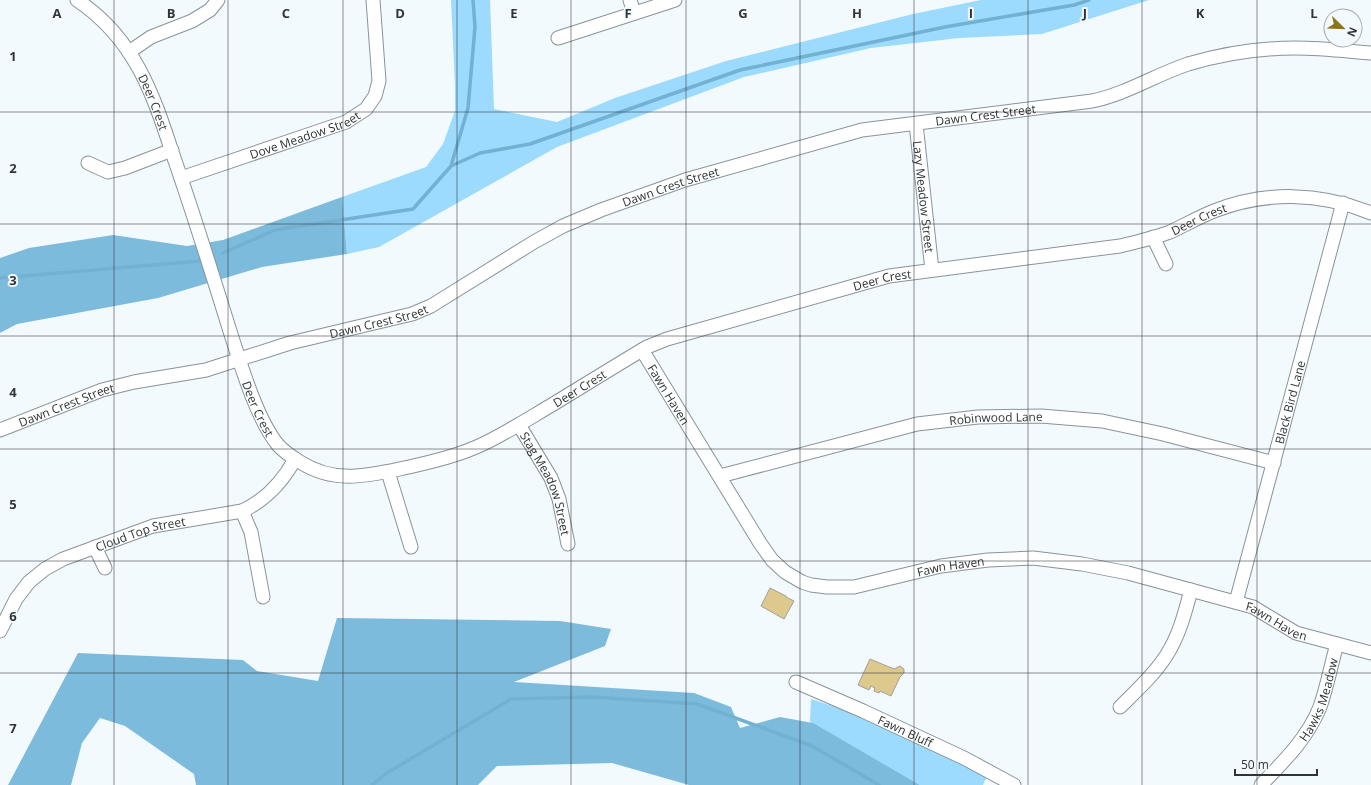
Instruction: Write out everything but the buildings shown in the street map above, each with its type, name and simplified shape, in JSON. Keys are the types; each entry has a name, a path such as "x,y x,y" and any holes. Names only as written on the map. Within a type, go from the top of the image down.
{"street":[{"name":"Deer Crest","path":"77,0 98,16 111,30 129,52 148,85 172,150 240,360 256,406 265,425 277,444 295,459 313,469 343,476 353,477 388,472 440,460 464,452 484,444 642,350 667,339 890,276 1120,246 1170,232 1212,211 1254,199 1296,196 1318,198 1343,203 1371,213"},
{"path":"129,52 151,37 198,18 210,10 218,0"},
{"name":"Dove Meadow Street","path":"181,178 346,122 366,109 375,96 379,81 373,0"},
{"path":"630,0 634,13"},
{"path":"558,38 675,0"},
{"name":"Dawn Crest Street","path":"0,430 102,390 134,382 206,370 290,343 412,314 431,306 534,242 563,226 601,210 685,180 862,130 1103,99 1122,93 1153,78 1187,65 1221,56 1258,50 1295,48 1371,53"},
{"name":"Lazy Meadow Street","path":"916,124 932,270"},
{"path":"88,163 108,172 125,168 172,150"},
{"name":"Black Bird Lane","path":"1236,602 1343,203"},
{"path":"1153,237 1166,264"},
{"name":"Fawn Haven","path":"642,350 760,543 772,560 785,572 802,582 827,587 854,587 941,566 988,560 1033,558 1128,573 1254,607 1296,633 1371,653"},
{"name":"Robinwood Lane","path":"720,476 917,424 978,417 1041,416 1102,422 1163,434 1274,463"},
{"name":"Stag Meadow Street","path":"519,424 551,478 558,499 568,544"},
{"name":"Cloud Top Street","path":"0,631 16,599 29,582 45,569 63,559 152,526 242,511 255,505 278,485 295,459"},
{"path":"388,472 411,546"},
{"path":"242,511 250,532 263,597"},
{"path":"95,547 105,568"},
{"path":"1120,707 1146,681 1166,656 1179,631 1191,590"},
{"name":"Hawks Meadow","path":"1260,785 1295,750 1313,721 1320,706 1337,644"},
{"name":"Fawn Bluff","path":"796,682 863,711 935,745 1014,785"}],"shaded area":[{"path":"451,0 490,0 494,109 557,122 615,98 726,61 913,14 981,0 1149,0 1042,34 959,38 871,48 744,77 557,147 379,247 347,254 342,197 426,167 443,144 455,111"},
{"path":"342,197 347,254 262,267 158,298 17,324 0,333 0,258 29,248 113,235 187,246 223,240"},
{"path":"337,618 560,621 611,629 605,646 514,682 694,693 731,707 740,728 780,717 813,723 920,785 689,785 612,763 497,766 478,785 196,785 194,774 125,726 100,718 82,743 71,785 8,785 78,653 243,660 257,671 318,681"},
{"path":"811,699 842,709 987,776 983,785 920,785 810,722"}],"waterway":[{"path":"223,253 275,230 413,209 451,166 468,108 475,27 473,0"},
{"path":"451,166 480,153 530,144 740,70 945,27 1074,5 1089,0"},
{"path":"0,278 200,261"},
{"path":"372,785 387,773 511,699 593,697 697,704 812,746 879,785"}]}
